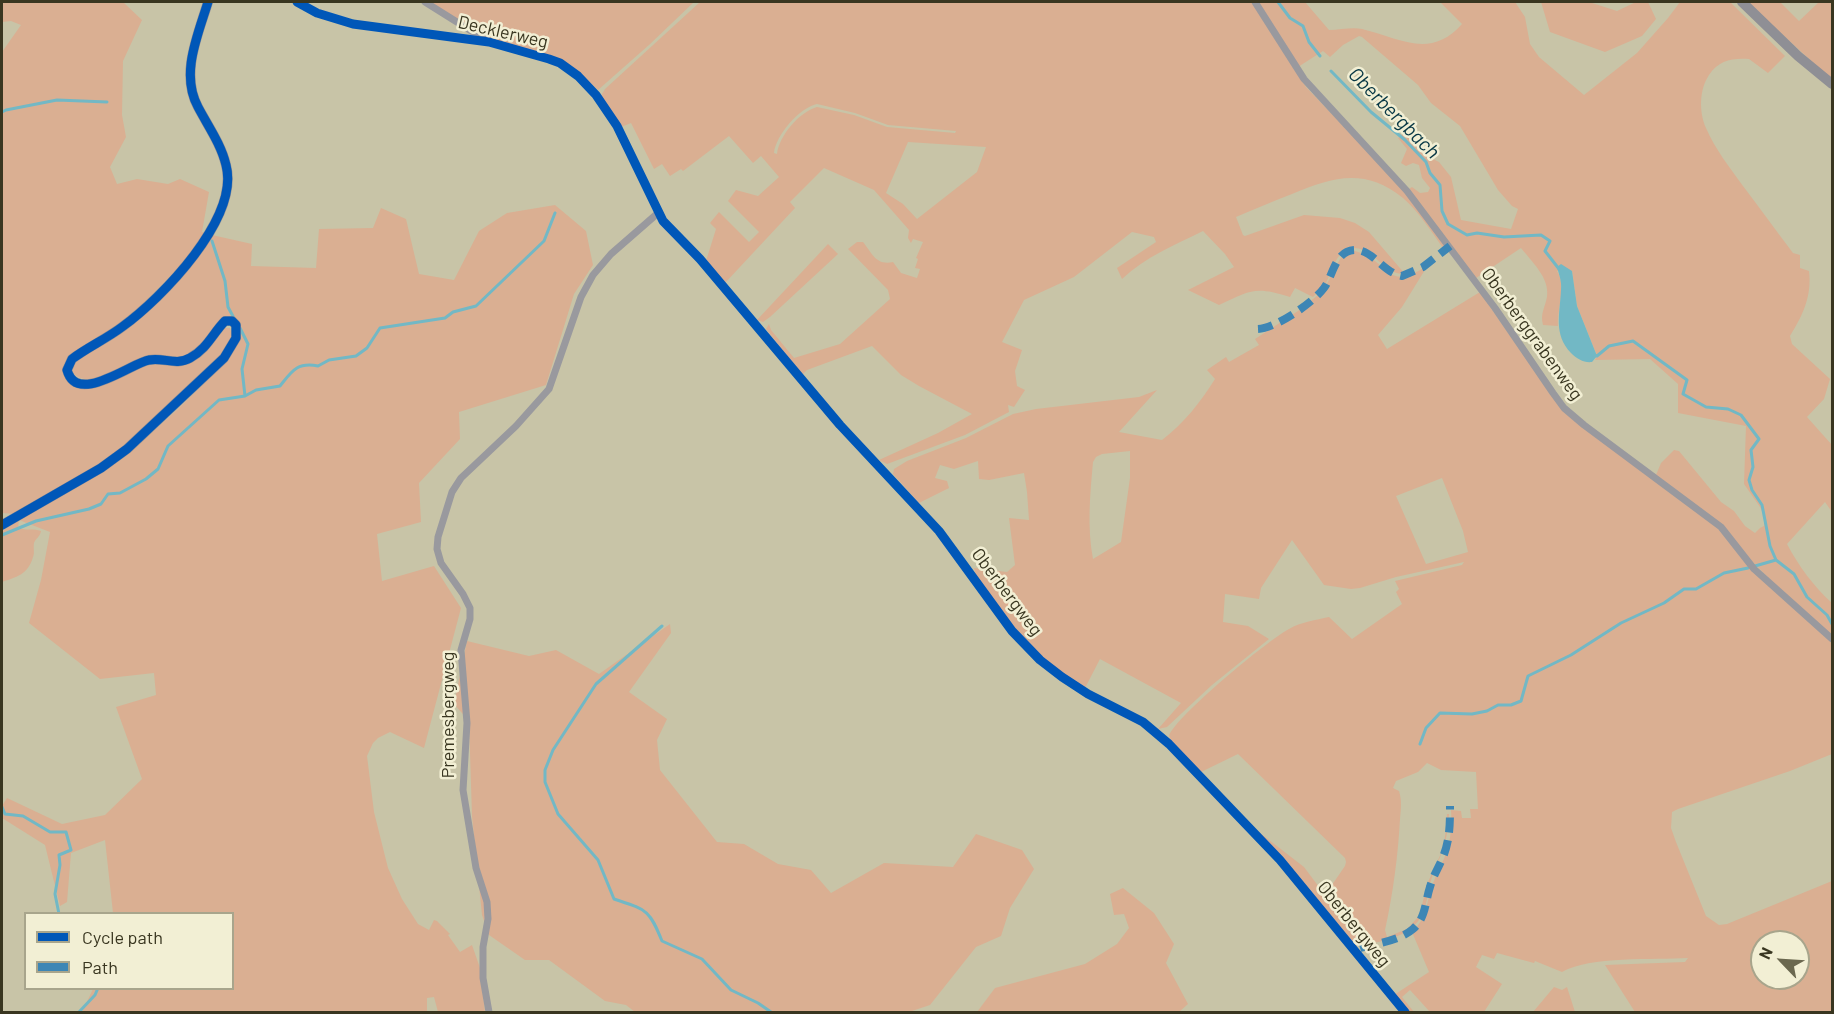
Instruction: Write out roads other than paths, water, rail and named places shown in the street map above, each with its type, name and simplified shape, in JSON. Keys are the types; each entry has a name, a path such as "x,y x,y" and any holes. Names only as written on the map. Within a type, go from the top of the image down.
{"main road":[{"path":"2,525 101,468 128,449 224,358 236,338 236,325 228,321 224,322 203,349 187,360 173,362 150,359 106,380 94,383 78,382 70,377 67,367 72,359 132,320 177,275 201,245 224,204 228,178 226,164 220,147 194,99 189,78 208,2"},
{"path":"1742,2 1797,56 1833,84"}],"street":[{"name":"Decklerweg","path":"297,2 317,13 353,24 489,42 560,63 586,83 617,126 658,213"},
{"path":"425,2 489,42"},
{"name":"Oberberggrabenweg","path":"1255,2 1304,80 1407,191 1489,299 1564,408 1721,527 1755,569 1833,639"},
{"name":"Premesbergweg","path":"489,1012 483,971 483,946 488,919 487,902 476,868 463,790 467,723 461,650 470,619 470,608 441,563 437,549 438,537 453,492 461,478 516,426 549,389 555,378 581,297 593,275 617,248 658,213"},
{"name":"Oberbergweg","path":"658,213 722,284 820,402 939,531 1012,632 1040,660 1062,677 1095,698 1143,722 1169,744 1280,861 1405,1012"}],"water":[{"path":"1561,264 1572,271 1577,306 1597,356 1592,362 1576,357 1565,346 1562,339 1559,323 1561,284 1557,267"}],"waterway":[{"name":"Oberbergbach","path":"1278,2 1290,18 1303,26 1309,42 1320,56"},
{"name":"Oberbergbach","path":"1331,71 1371,112 1405,140 1426,162 1430,173 1440,185 1442,211 1448,224 1467,235 1477,233 1504,237 1541,235 1550,241 1545,251 1559,269"},
{"path":"2,112 57,100 107,102"},
{"path":"2,535 36,521 89,509 101,504 108,494 120,493 146,479 158,469 168,446 219,400 245,396 256,390 280,386 292,372 305,365 318,366 329,360 356,356 367,348 380,328 445,318 453,312 476,306 544,241 555,213"},
{"path":"212,241 225,281 228,307 235,320"},
{"path":"240,328 248,344 242,369 245,396"},
{"name":"Oberbergbach","path":"1593,355 1597,356 1609,346 1633,341 1687,380 1683,394 1706,407 1728,409 1741,415 1759,439 1751,450 1753,467 1749,480 1752,490 1762,505 1770,546 1776,560 1794,574 1807,597 1827,615 1832,624"},
{"path":"1755,566 1776,560"},
{"path":"1420,744 1426,728 1440,713 1472,714 1487,711 1498,705 1511,705 1521,701 1528,676 1571,655 1621,623 1664,603 1684,589 1696,589 1724,573 1748,568"},
{"path":"662,626 596,684 553,750 545,770 545,782 558,814 598,860 614,899 646,912 654,922 662,941 702,959 731,990 771,1012"},
{"path":"2,807 5,814 23,816 50,832 66,832 71,850 59,855 60,865 55,894 59,912"},
{"path":"79,1012 97,990"}]}
